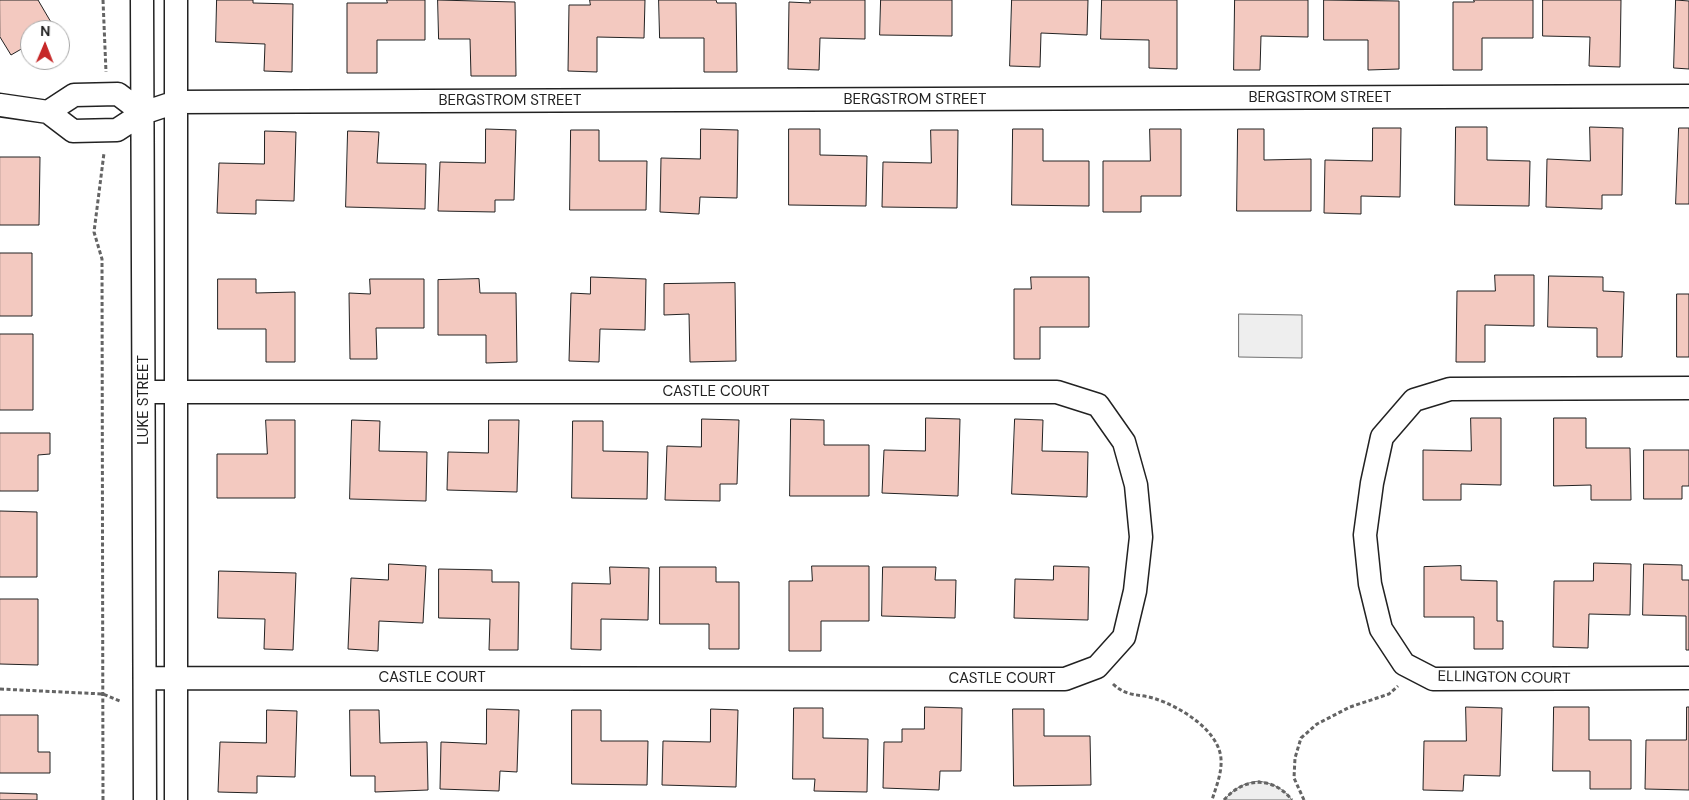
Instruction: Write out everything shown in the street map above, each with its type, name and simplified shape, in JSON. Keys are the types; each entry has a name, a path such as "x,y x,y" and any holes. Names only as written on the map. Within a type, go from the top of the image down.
{"street":[{"name":"LUKE STREET","path":"142,0 145,800"},
{"path":"176,0 176,800"},
{"path":"0,105 48,112 74,95 118,94 142,113"},
{"name":"BERGSTROM STREET","path":"48,112 73,131 117,130 142,113 176,102 1689,96"},
{"name":"ELLINGTON COURT","path":"1689,388 1450,390 1414,400 1382,436 1372,483 1365,535 1370,584 1381,628 1404,664 1433,679 1689,678"},
{"name":"CASTLE COURT","path":"144,392 1057,392 1098,405 1124,442 1136,485 1141,537 1135,591 1124,637 1098,667 1066,679 145,678"}],"path":[{"path":"103,0 105,94"},
{"path":"103,800 102,259 94,232 105,130"},
{"path":"1304,800 1294,778 1294,758 1301,738 1318,724 1350,707 1389,694 1415,670"},
{"path":"1111,682 1130,695 1153,698 1175,706 1214,739 1221,758 1219,778 1212,800"},
{"path":"0,689 103,694 144,711"},
{"path":"1224,800 1233,790 1245,783 1259,781 1272,784 1283,790 1292,800"}],"shaded area":[{"path":"1239,314 1302,315 1302,358 1239,357"},
{"path":"1259,781 1278,787 1292,800 1224,800 1240,787"}],"building":[{"path":"0,0 38,0 50,20 20,20 20,50 11,55 0,37"},
{"path":"217,0 253,0 253,3 293,4 292,72 264,71 265,44 216,42"},
{"path":"387,0 425,0 425,40 377,40 377,73 347,73 347,3 387,3"},
{"path":"438,0 515,2 516,76 471,76 470,39 439,39"},
{"path":"590,0 645,0 644,38 597,37 597,72 568,71 569,5 590,5"},
{"path":"659,0 716,0 717,3 736,3 737,72 704,72 704,38 660,38"},
{"path":"810,0 865,0 865,39 820,38 819,70 788,69 789,2 810,3"},
{"path":"881,0 952,0 952,36 880,35"},
{"path":"1012,0 1088,0 1087,35 1041,33 1040,67 1010,66"},
{"path":"1102,0 1177,0 1177,69 1149,68 1149,40 1101,39"},
{"path":"1235,0 1308,0 1308,37 1261,36 1260,70 1234,70"},
{"path":"1324,0 1399,1 1399,69 1368,70 1368,40 1324,40"},
{"path":"1474,0 1533,0 1533,38 1482,38 1482,70 1453,70 1453,2 1474,2"},
{"path":"1543,0 1621,0 1620,67 1589,66 1590,37 1543,36"},
{"path":"1676,0 1689,1 1689,69 1674,68"},
{"path":"1456,127 1487,127 1487,160 1530,161 1529,206 1455,205"},
{"path":"1590,127 1623,128 1622,195 1602,195 1602,209 1546,207 1547,159 1590,161"},
{"path":"1373,128 1401,128 1400,197 1361,196 1361,214 1324,213 1325,160 1372,161"},
{"path":"1679,128 1689,128 1689,204 1676,204"},
{"path":"486,129 516,130 514,200 495,200 495,212 438,211 440,162 485,163"},
{"path":"701,129 738,130 737,198 700,197 699,214 660,212 661,158 700,159"},
{"path":"789,129 820,129 820,155 867,156 866,206 789,205"},
{"path":"1013,129 1043,129 1043,161 1089,161 1089,206 1012,205"},
{"path":"1150,129 1181,129 1181,196 1141,196 1141,212 1103,212 1103,161 1150,161"},
{"path":"1238,129 1264,129 1264,160 1311,159 1311,211 1237,211"},
{"path":"571,130 599,130 599,161 647,161 646,210 570,210"},
{"path":"931,130 958,130 957,208 882,207 883,162 931,163"},
{"path":"265,131 296,132 294,201 256,200 256,214 217,213 219,163 264,164"},
{"path":"348,131 379,132 377,163 426,164 425,209 346,207"},
{"path":"0,157 40,157 39,225 0,225"},
{"path":"0,253 32,253 32,316 0,316"},
{"path":"1495,275 1534,275 1534,326 1485,325 1485,362 1456,362 1457,291 1495,291"},
{"path":"1549,276 1603,277 1603,291 1624,292 1622,357 1597,357 1597,328 1548,327"},
{"path":"591,277 646,279 645,330 600,329 599,362 569,361 571,293 590,294"},
{"path":"1031,277 1089,277 1089,327 1040,327 1040,359 1014,359 1014,289 1031,289"},
{"path":"218,279 256,279 256,293 295,292 295,362 266,362 266,329 218,329"},
{"path":"370,279 424,279 424,328 376,328 377,359 350,359 349,293 370,294"},
{"path":"479,279 480,293 516,293 517,362 486,363 486,335 438,335 438,280"},
{"path":"735,283 736,361 690,362 689,314 664,315 664,284"},
{"path":"1677,294 1689,294 1689,357 1677,357"},
{"path":"0,334 33,334 33,410 0,410"},
{"path":"926,418 960,419 958,496 882,493 884,450 925,451"},
{"path":"1471,418 1501,418 1501,485 1461,484 1461,500 1423,500 1423,450 1471,451"},
{"path":"1554,418 1586,418 1586,448 1630,448 1631,500 1591,500 1591,485 1554,486"},
{"path":"702,419 739,420 737,484 720,484 720,501 665,500 667,446 701,447"},
{"path":"791,419 824,420 824,445 869,445 869,496 790,496"},
{"path":"1015,419 1043,420 1042,451 1088,452 1087,497 1012,494"},
{"path":"266,420 295,420 295,498 217,498 217,454 267,454"},
{"path":"352,420 380,421 379,451 427,452 426,501 350,499"},
{"path":"489,420 519,420 517,492 447,490 448,452 488,453"},
{"path":"573,421 603,421 603,451 648,452 647,499 572,498"},
{"path":"0,433 50,433 50,454 38,455 38,491 0,491"},
{"path":"1644,450 1689,450 1689,486 1682,486 1682,499 1644,499"},
{"path":"0,511 37,512 37,577 0,577"},
{"path":"1594,563 1631,564 1630,615 1589,614 1588,648 1553,647 1554,581 1593,581"},
{"path":"389,564 426,566 423,623 379,621 378,651 348,649 351,578 388,580"},
{"path":"1644,564 1682,565 1682,580 1689,580 1689,650 1686,650 1686,616 1643,615"},
{"path":"812,566 869,566 869,621 821,621 821,651 789,651 789,581 812,581"},
{"path":"1054,566 1089,567 1088,620 1014,618 1015,579 1053,580"},
{"path":"1461,566 1461,580 1497,581 1497,621 1503,621 1503,649 1474,649 1474,617 1424,617 1424,567"},
{"path":"610,567 649,568 648,620 601,619 601,650 571,649 572,583 610,584"},
{"path":"660,567 716,567 716,582 739,582 739,649 709,649 709,624 660,624"},
{"path":"883,567 936,567 935,580 956,580 955,618 882,616"},
{"path":"439,569 492,570 492,582 519,582 518,650 489,650 490,619 439,618"},
{"path":"219,571 296,573 293,650 264,649 265,619 218,618"},
{"path":"0,599 38,599 38,665 0,664"},
{"path":"925,707 962,708 961,771 940,771 939,790 883,788 884,742 902,742 902,729 924,729"},
{"path":"1466,707 1502,708 1500,776 1464,775 1463,791 1423,790 1424,741 1466,741"},
{"path":"1554,707 1589,707 1589,740 1631,740 1631,789 1590,789 1590,771 1553,771"},
{"path":"1687,707 1689,707 1689,790 1645,789 1646,740 1686,740"},
{"path":"794,708 823,708 823,738 868,739 867,792 814,791 815,779 793,779"},
{"path":"487,709 519,710 517,772 500,771 499,791 440,789 441,742 486,744"},
{"path":"711,709 738,710 736,787 662,785 663,741 710,742"},
{"path":"1013,709 1044,709 1044,736 1090,736 1091,785 1014,786"},
{"path":"267,710 297,711 295,777 257,776 257,793 218,792 220,742 266,743"},
{"path":"350,710 379,710 380,743 427,742 428,790 375,792 375,776 351,776"},
{"path":"572,710 601,710 601,741 648,741 647,785 572,784"},
{"path":"0,715 38,715 38,752 50,752 50,773 0,773"},
{"path":"0,793 37,794 37,800 0,800"}]}
